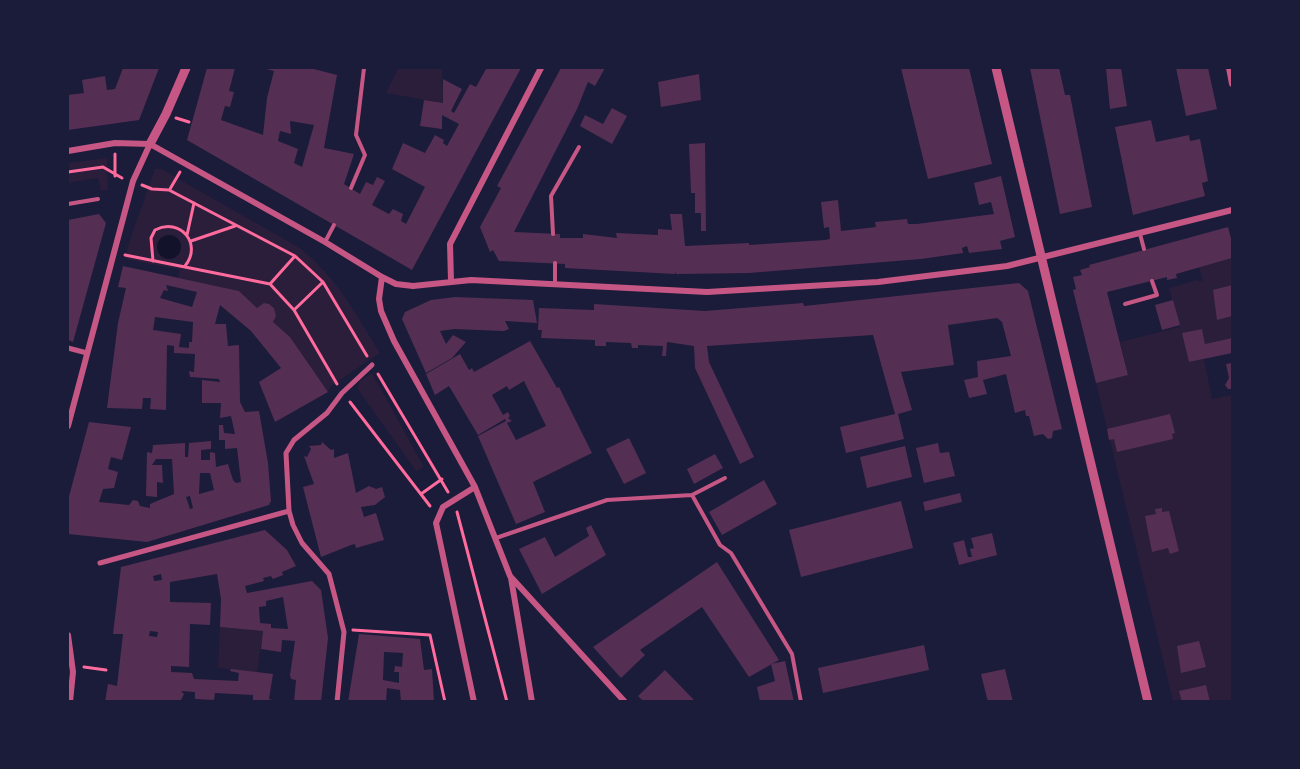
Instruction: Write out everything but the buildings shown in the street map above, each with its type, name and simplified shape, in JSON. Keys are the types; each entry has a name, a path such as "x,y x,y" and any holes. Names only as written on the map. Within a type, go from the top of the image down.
{"street":[{"path":"68,426 133,181 186,68"},
{"path":"451,281 450,244 541,68"},
{"path":"996,68 1148,702"},
{"path":"1229,68 1233,84"},
{"path":"68,151 115,143 150,144 325,242 382,277 396,284 413,286 451,281 707,292 878,282 1007,266 1042,259 1233,210"},
{"path":"382,277 379,299 390,331 475,487 510,576 532,702"},
{"path":"68,348 87,353"},
{"path":"337,702 344,632 329,574 298,538 289,511 286,460 289,446 327,413 342,393 372,365"},
{"path":"474,702 436,523 438,515 452,500 475,487"},
{"path":"100,563 289,511"},
{"path":"510,576 625,702"},
{"path":"68,639 73,666 70,702"}],"lane":[{"path":"351,188 365,155 356,135 364,68"},
{"path":"553,234 551,196 579,147"},
{"path":"68,204 98,199"},
{"path":"325,242 334,225"},
{"path":"1140,234 1144,249"},
{"path":"555,263 555,284"},
{"path":"1125,304 1157,295 1152,281"},
{"path":"495,538 607,500 692,495 724,478"},
{"path":"692,495 720,545 731,553 792,654 801,702"}],"path":[{"path":"68,172 103,167 115,176 152,189 169,190 295,256 323,282 442,479 460,518 507,702"},
{"path":"187,235 194,203"},
{"path":"153,261 151,238 155,230 168,226 180,229 192,241 193,250 184,267"},
{"path":"192,241 235,226"},
{"path":"130,256 270,284 294,310 342,393 438,515"},
{"path":"270,284 295,256"},
{"path":"294,310 323,282"},
{"path":"421,494 442,479"},
{"path":"344,632 359,629 430,635 445,702"},
{"path":"73,666 106,670"}],"shaded area":[{"path":"398,68 442,68 443,103 386,93"},
{"path":"107,158 108,190 101,191 98,178 68,183 68,163"},
{"path":"155,169 161,169 300,248 335,284 380,353 331,386 328,392 290,337 273,322 276,316 272,306 265,304 257,308 239,291 178,278 180,270 125,259"},
{"path":"169,235 178,238 181,247 178,256 169,259 160,256 157,247 160,238"},
{"path":"1232,258 1232,338 1205,344 1202,329 1183,333 1189,362 1204,359 1212,399 1232,395 1232,701 1173,701 1096,383 1128,375 1120,342 1180,327 1169,288 1197,280 1203,282 1199,267"},
{"path":"372,373 424,467 416,471 357,388 360,381"},
{"path":"220,627 263,631 257,673 218,668"}]}
